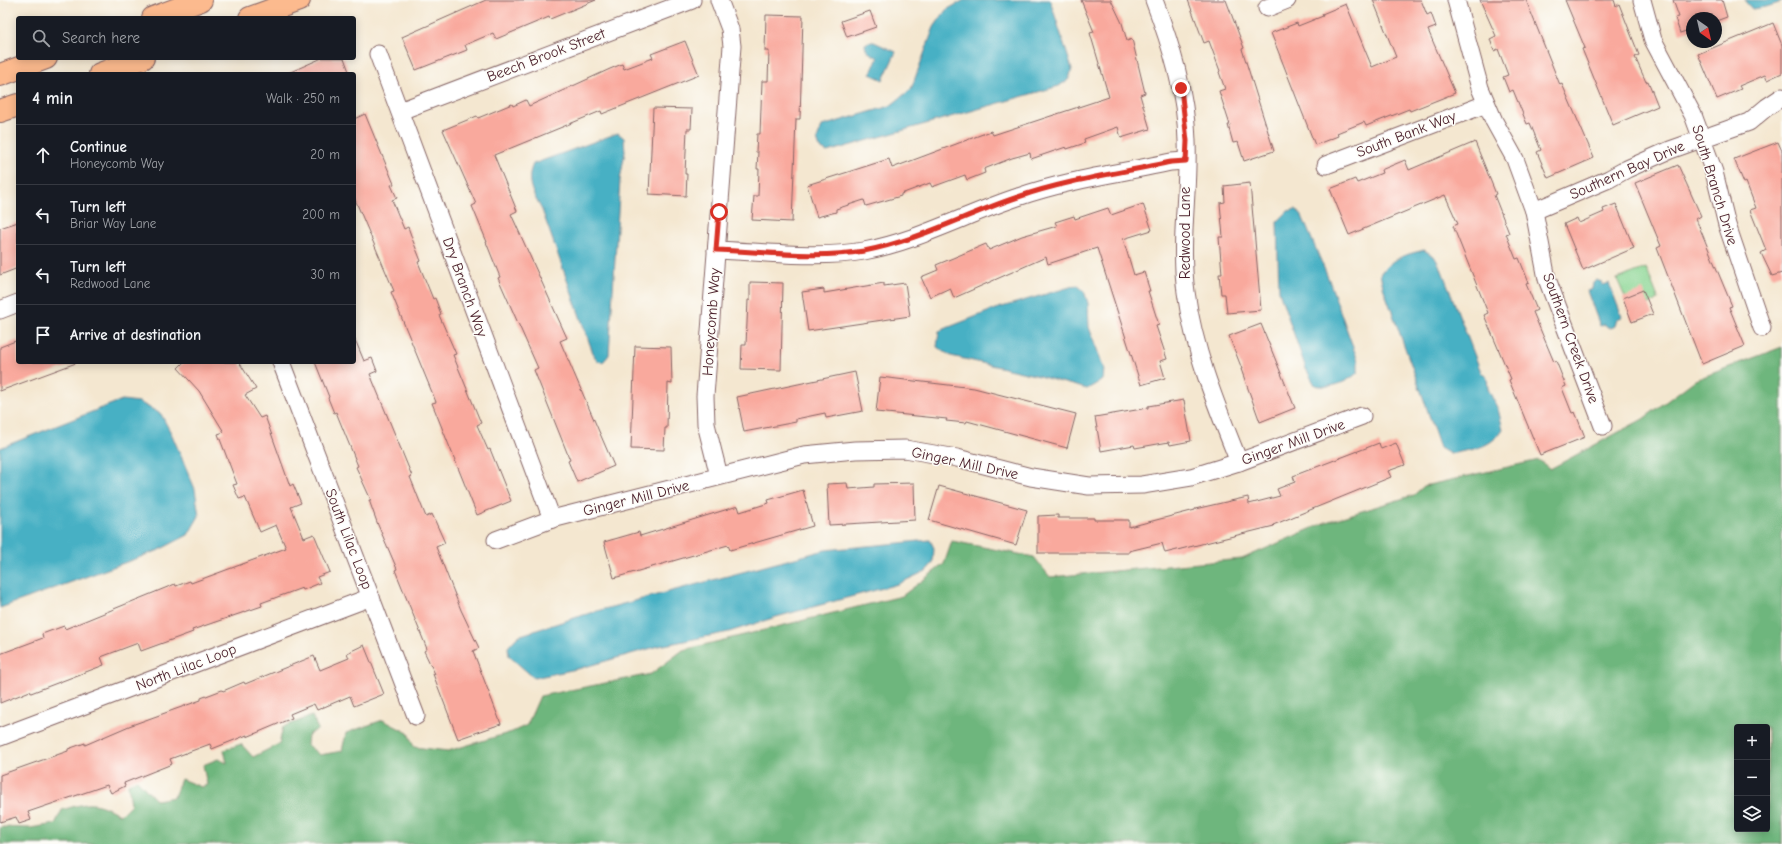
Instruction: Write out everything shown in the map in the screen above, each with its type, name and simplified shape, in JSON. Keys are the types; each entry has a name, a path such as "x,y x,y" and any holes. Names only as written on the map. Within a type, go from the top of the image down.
{"main road":[{"path":"158,16 201,0"},
{"path":"255,16 299,0"},
{"path":"0,75 41,60"},
{"path":"105,72 138,60"},
{"path":"0,112 16,106"}],"street":[{"name":"Beech Brook Street","path":"400,111 692,0"},
{"name":"Honeycomb Way","path":"719,476 706,424 705,396 732,46 730,29 720,0"},
{"name":"Redwood Lane","path":"1154,0 1181,88 1187,141 1182,236 1185,292 1194,337 1205,375 1239,462"},
{"path":"1267,8 1287,0"},
{"name":"Southern Creek Drive","path":"1456,0 1480,88 1494,121 1515,159 1534,211 1548,279 1603,426"},
{"name":"South Branch Drive","path":"1642,0 1653,40 1693,115 1714,172 1727,225 1762,328"},
{"name":"Dry Branch Way","path":"378,54 552,519"},
{"name":"Southern Bay Drive","path":"1534,211 1609,179 1626,169 1701,138 1749,122 1782,97"},
{"name":"South Bank Way","path":"1326,165 1486,104"},
{"path":"716,250 826,255 864,251 909,240 1019,196 1066,184 1171,162 1186,161"},
{"path":"0,310 16,304"},
{"name":"South Lilac Loop","path":"282,364 416,716"},
{"name":"Ginger Mill Drive","path":"496,540 552,519 804,455 855,450 905,449 958,458 1031,477 1089,486 1142,485 1191,477 1239,462 1362,416"},
{"name":"North Lilac Loop","path":"0,738 371,597"}],"green space":[{"path":"1646,268 1659,300 1649,304 1625,297 1617,279"},
{"path":"1782,347 1782,844 0,844 0,827 30,828 55,824 62,810 79,805 98,805 120,815 131,804 128,784 137,780 156,800 174,797 181,779 201,787 207,785 203,765 218,759 227,763 224,750 241,744 253,757 279,744 283,727 312,716 318,729 308,735 307,745 320,755 342,751 346,733 383,720 408,733 414,747 448,751 512,732 527,725 540,696 651,674 683,650 902,596 944,564 952,541 1034,557 1050,577 1242,559 1326,522 1414,495 1424,486 1539,460 1550,469 1643,419 1695,380"}],"water":[{"path":"964,0 1050,0 1072,69 1069,79 1059,86 827,152 820,148 817,139 822,126 890,106 911,89 934,27 946,10"},
{"path":"1744,0 1782,0 1782,2 1766,7 1752,9"},
{"path":"874,42 896,52 883,80 870,74 878,58 866,49 865,44"},
{"path":"618,133 624,138 625,152 620,180 609,355 603,362 597,361 593,353 542,210 531,188 530,177 533,164"},
{"path":"1296,209 1302,216 1329,280 1358,361 1358,372 1354,376 1344,382 1332,386 1315,385 1306,369 1279,291 1277,222 1288,211"},
{"path":"1424,250 1434,256 1441,268 1481,372 1487,378 1488,389 1498,409 1503,429 1492,441 1480,447 1450,454 1440,448 1384,290 1380,274 1395,260 1405,255"},
{"path":"1596,280 1602,282 1603,285 1609,283 1622,317 1617,319 1615,326 1612,328 1604,324 1600,326 1587,291 1592,289 1593,283"},
{"path":"1077,285 1084,291 1088,303 1089,327 1104,369 1103,380 1087,389 1039,376 951,356 937,347 939,331 995,309"},
{"path":"122,400 139,402 161,414 172,435 195,489 199,516 188,535 157,551 0,608 0,448"},
{"path":"930,540 934,548 933,563 926,571 898,584 776,617 729,632 659,646 581,668 534,678 509,656 508,647 518,636 593,612 825,550"}],"building":[{"path":"486,0 596,0 550,19 549,17 496,39 493,33 465,45 467,50 416,70 402,37"},
{"path":"1081,0 1111,0 1122,23 1127,41 1132,39 1145,93 1140,95 1150,129 1121,138 1118,127 1084,139 1085,143 1067,149 1066,147 1031,159 1030,153 1012,158 984,169 985,173 967,180 965,175 932,187 930,183 901,194 901,196 866,206 864,200 836,209 836,212 817,217 807,185 889,159 892,168 991,131 993,135 1109,97 1090,33 1094,32"},
{"path":"1188,0 1226,0 1244,48 1242,49 1274,151 1244,161 1238,142 1233,143 1228,125 1230,125 1219,91 1225,89 1219,72 1220,71 1209,41 1204,43"},
{"path":"1373,0 1421,0 1427,15 1431,13 1436,27 1428,30 1455,93 1410,111 1409,109 1366,126 1364,122 1337,133 1338,136 1315,145 1271,33 1297,23 1298,26 1323,16 1322,14 1346,4 1372,67 1396,57"},
{"path":"1480,0 1526,0 1560,85 1562,84 1594,158 1548,178 1537,152 1541,150 1530,123 1527,124 1513,90 1509,92 1503,77 1508,75 1498,49 1494,51 1490,39 1496,36"},
{"path":"1565,0 1614,0 1616,6 1619,4 1639,55 1635,57 1646,82 1648,81 1658,106 1613,125 1582,49 1585,48"},
{"path":"1673,0 1722,0 1727,17 1722,19 1722,12 1686,12 1686,31 1680,33 1675,18 1679,17"},
{"path":"870,11 876,27 847,37 841,21"},
{"path":"766,15 803,16 800,119 796,119 792,222 752,220 754,196 758,196 759,169 757,169 758,152 756,152 757,134 760,134 762,81 768,81 769,51 765,51"},
{"path":"1773,23 1782,45 1782,73 1767,80 1765,75 1739,86 1741,89 1717,99 1698,54 1713,48 1722,48 1722,44"},
{"path":"685,41 699,75 602,114 601,111 494,155 517,211 511,214 567,338 560,341 614,466 577,482 568,461 570,460 534,370 538,368 498,278 500,277 472,206 476,204 443,130 477,116 478,118 526,100 529,106 622,64 624,69 653,58 651,54"},
{"path":"318,60 345,60 349,72 290,72"},
{"path":"653,108 692,109 691,129 687,129 685,174 687,174 686,196 649,194"},
{"path":"365,114 394,184 391,185 397,198 392,200 404,229 408,227 421,261 418,262 433,299 435,298 441,314 439,315 456,354 453,355 481,423 477,425 488,450 490,449 511,501 477,515 432,403 436,402 391,292 394,291 356,202 356,118"},
{"path":"1475,142 1496,194 1494,195 1509,233 1506,234 1516,259 1519,258 1529,283 1526,284 1537,310 1533,312 1566,386 1562,388 1572,413 1575,412 1585,437 1540,455 1509,380 1511,379 1484,315 1488,313 1453,226 1458,224 1445,195 1349,235 1330,189 1355,179 1357,183 1382,173 1381,170 1405,160 1409,170"},
{"path":"1778,142 1782,151 1782,273 1772,276 1761,253 1766,250 1750,210 1756,208 1746,182 1744,183 1734,159"},
{"path":"1678,165 1701,216 1696,219 1732,306 1729,307 1745,346 1702,364 1657,248 1661,246 1635,183"},
{"path":"1250,183 1261,310 1227,313 1225,294 1221,294 1219,274 1222,274 1219,237 1223,237 1220,203 1225,202 1224,186"},
{"path":"1143,204 1152,230 1123,239 1134,275 1144,272 1150,291 1148,291 1159,325 1156,326 1167,359 1160,361 1165,378 1141,385 1097,248 1048,264 1046,257 954,298 950,288 930,297 921,277 938,270 936,265 986,244 989,250 1022,236 1057,226 1055,222 1074,216 1075,219 1108,208 1111,215"},
{"path":"1616,204 1634,248 1583,270 1564,224 1577,218 1579,223 1604,212 1603,209"},
{"path":"16,223 16,269 0,275 0,228"},
{"path":"750,282 783,283 781,370 741,369 742,345 746,345"},
{"path":"884,283 884,286 905,283 910,316 808,331 802,292 824,289 824,293"},
{"path":"1643,290 1653,314 1632,322 1623,298"},
{"path":"1261,324 1295,408 1260,422 1229,336"},
{"path":"16,341 16,364 73,364 0,391 0,347"},
{"path":"356,342 364,361 372,358 377,371 370,374 412,476 410,477 426,517 432,514 445,543 436,547 461,610 479,648 473,651 501,724 458,739 433,674 435,674 424,651 427,649 369,500 371,500 356,467 358,466 336,412 334,413 328,398 329,397 316,364 356,364"},
{"path":"635,346 671,347 672,384 668,383 667,428 665,428 664,450 631,449"},
{"path":"182,364 240,364 256,389 245,395 260,418 265,416 290,486 293,484 301,503 291,507 304,538 314,534 330,572 317,577 320,583 303,590 302,588 261,603 262,606 192,630 193,632 141,651 138,643 101,657 104,665 31,693 30,691 0,703 0,654 43,638 42,634 64,626 65,629 175,584 176,586 190,581 191,583 286,548 276,525 260,532 245,497 239,499 233,485 237,484 218,434 224,432 199,391 178,368"},
{"path":"855,372 863,411 826,418 825,413 796,419 796,422 744,432 737,397"},
{"path":"880,377 974,388 1076,414 1067,448 967,421 966,423 946,421 947,419 876,412"},
{"path":"1184,400 1191,441 1170,445 1169,442 1135,448 1134,445 1101,451 1095,417"},
{"path":"1379,443 1381,449 1396,443 1405,465 1388,471 1391,477 1273,525 1274,526 1165,553 1162,543 1129,551 1129,553 1038,553 1038,516 1058,515 1058,518 1129,520 1129,527 1195,509 1248,497 1249,504 1280,496 1277,489 1295,482 1293,476"},
{"path":"847,483 848,489 874,487 874,484 914,483 915,520 829,525 827,484"},
{"path":"939,486 1027,510 1016,545 929,520"},
{"path":"803,490 813,526 730,550 728,545 614,578 604,542 639,532 640,536 738,506 740,512 769,503 768,500"},
{"path":"364,645 384,694 354,706 350,696 317,710 314,704 290,714 292,718 247,737 247,735 212,749 210,744 170,759 172,764 124,783 125,786 111,793 107,785 28,812 31,820 19,824 16,817 0,822 0,775 68,751 68,749 85,743 85,745 129,726 201,700 201,698 244,682 245,684 314,656 320,670 349,658 347,653"}],"route":[{"path":"719,212 716,250 826,255 864,251 909,240 1019,196 1059,185 1171,162 1186,161 1187,141 1181,88"}]}
